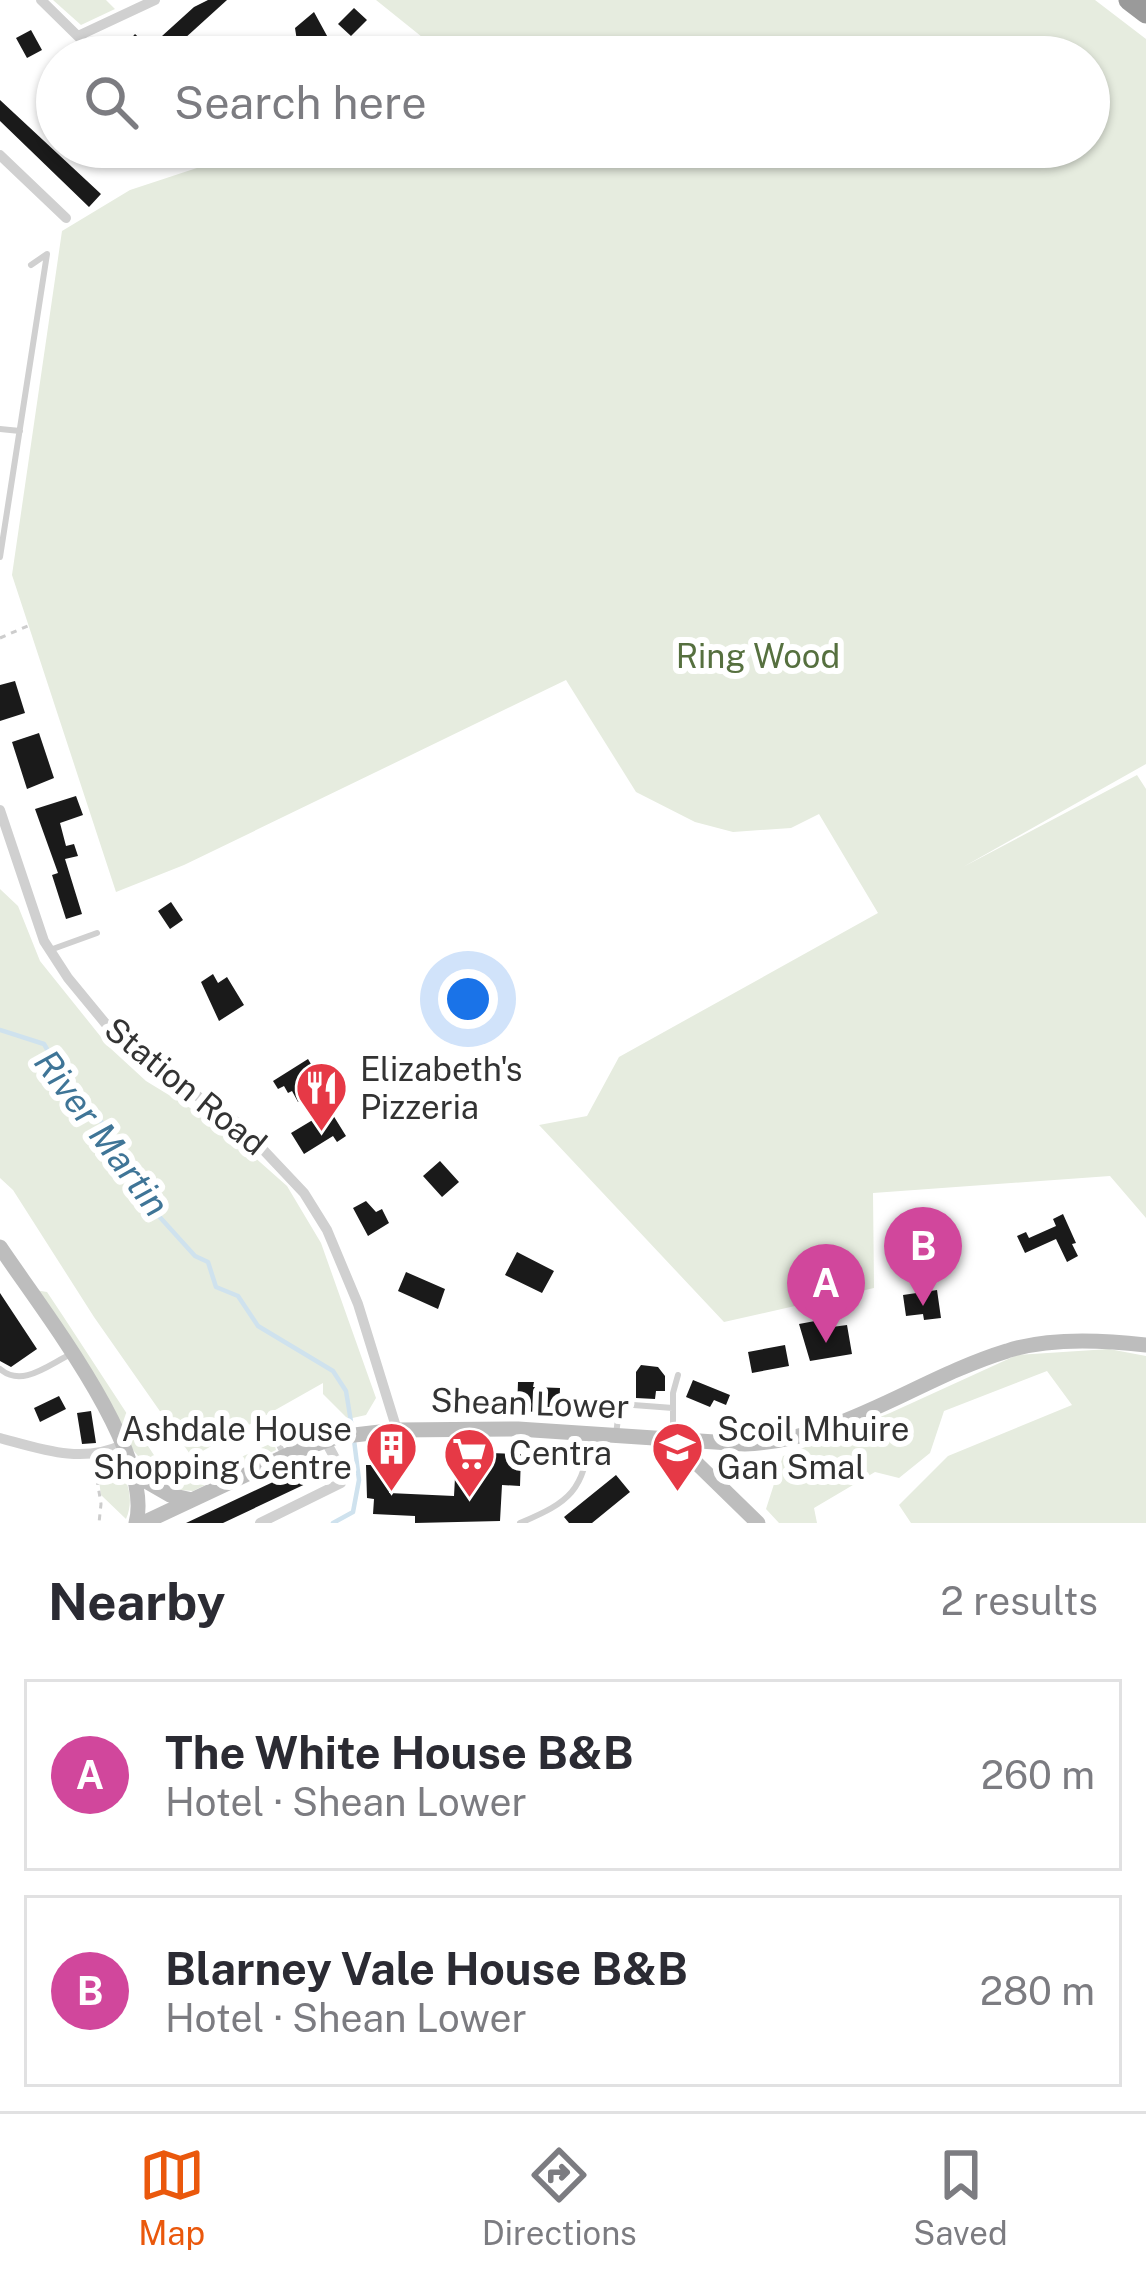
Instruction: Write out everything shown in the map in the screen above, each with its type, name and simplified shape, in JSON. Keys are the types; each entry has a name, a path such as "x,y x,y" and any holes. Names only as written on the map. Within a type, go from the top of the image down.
{"highway":[{"path":"1129,0 1146,13"}],"main road":[{"path":"0,1247 71,1354 161,1515"},
{"name":"Shean Lower","path":"140,1523 333,1438 397,1430 591,1432 781,1443 823,1432 1010,1349 1108,1341 1146,1345"},
{"path":"678,1438 681,1448 758,1523"},
{"path":"717,1482 733,1443"},
{"path":"124,1449 140,1502 140,1523"},
{"path":"144,1480 170,1496 192,1500"}],"street":[{"path":"40,0 78,36 154,0"},
{"path":"0,155 66,218"},
{"name":"Station Road","path":"0,810 50,950 110,1029 143,1060 238,1124 304,1193 327,1230 352,1291 397,1430"},
{"path":"0,1438 76,1456 124,1449"},
{"path":"260,1523 340,1483 333,1438"}],"lane":[{"path":"0,557 47,254 32,265"},
{"path":"0,429 21,431"},
{"path":"50,950 97,933"},
{"path":"0,1369 10,1377 23,1378 71,1354"},
{"path":"678,1375 673,1408 678,1438"},
{"path":"616,1433 620,1404 673,1408"},
{"path":"520,1523 569,1497 586,1469 591,1432"},
{"path":"277,1439 285,1456"}],"path":[{"path":"0,638 30,625"},
{"path":"93,1454 101,1504 99,1523"}],"green space":[{"path":"53,0 106,0 115,9 81,25"},
{"name":"Ring Wood","path":"376,0 1095,0 1146,39 1146,764 963,867 1137,775 1146,789 1146,1218 1110,1176 873,1193 874,1288 724,1322 539,1125 587,1116 619,1057 878,913 819,814 791,828 733,832 695,822 636,792 566,680 184,865 116,892 12,575 62,231 130,190 197,168 1110,168 1110,36 421,36"},
{"path":"0,889 18,906 40,961 109,1047 146,1081 218,1125 287,1186 321,1243 376,1398 366,1415 348,1419 323,1394 323,1383 192,1457 94,1317 13,1190 0,1178"},
{"path":"35,1290 47,1292 63,1316 167,1475 164,1487 133,1450"},
{"path":"1109,1349 1146,1356 1146,1523 911,1523 899,1505 948,1456 1072,1405 1047,1371 944,1411 930,1453 899,1478 875,1472 814,1508 817,1523 779,1523 766,1509 783,1456 1017,1355"},
{"path":"274,1442 276,1450 193,1491 169,1489 174,1480 193,1479"},
{"path":"117,1465 129,1491 126,1519 101,1495 99,1481"}],"building":[{"path":"208,0 227,0 187,36 162,36"},
{"path":"354,8 367,20 351,36 338,24"},
{"path":"314,12 327,36 296,36 295,28"},
{"path":"31,30 36,53 27,58 16,38"},
{"path":"0,100 36,134 36,156 0,121"},
{"path":"49,168 73,168 101,194 89,207"},
{"path":"15,681 25,713 0,721 0,685"},
{"path":"39,733 54,778 27,789 12,742"},
{"path":"76,796 83,815 60,823 66,846 74,844 78,856 65,859 82,914 66,919 52,875 58,873 35,809"},
{"path":"171,902 183,920 170,929 158,911"},
{"path":"213,974 218,983 227,977 244,1005 219,1021 201,982"},
{"path":"308,1059 318,1076 306,1083 313,1094 298,1102 292,1091 288,1093 284,1086 278,1089 273,1081"},
{"name":"Elizabeth's Pizzeria","path":"321,1115 325,1121 333,1115 346,1136 337,1142 333,1136 304,1154 291,1133"},
{"path":"440,1161 459,1182 442,1197 423,1176"},
{"path":"366,1201 376,1212 382,1209 389,1223 368,1236 353,1208"},
{"path":"1063,1214 1078,1256 1067,1262 1056,1239 1025,1253 1017,1236 1026,1232 1029,1238 1056,1226 1053,1219"},
{"path":"517,1252 554,1271 542,1293 505,1275"},
{"path":"406,1272 445,1289 438,1309 398,1291"},
{"path":"937,1290 941,1318 906,1316 903,1295"},
{"path":"0,1293 37,1349 11,1367 0,1361"},
{"path":"831,1318 832,1327 847,1325 852,1354 810,1361 799,1324"},
{"path":"785,1345 789,1366 752,1373 748,1352"},
{"path":"641,1365 658,1367 665,1376 665,1391 656,1391 655,1399 636,1398 636,1372"},
{"path":"693,1380 730,1395 726,1405 714,1400 710,1407 686,1397"},
{"path":"518,1382 560,1388 559,1413 517,1411"},
{"path":"59,1396 66,1409 40,1422 34,1408"},
{"path":"91,1411 96,1443 82,1444 77,1413"},
{"path":"491,1453 521,1454 520,1486 502,1485 500,1521 415,1523 415,1516 373,1514 374,1499 367,1498 366,1465 389,1465 389,1493 454,1496 456,1459 490,1460"},
{"path":"324,1458 331,1472 223,1523 186,1523"},
{"path":"616,1475 630,1492 592,1523 569,1523 564,1517"}],"waterway":[{"name":"River Martin","path":"0,1030 44,1044 69,1087 106,1127 138,1193 195,1256 208,1262 216,1287 238,1296 258,1326 333,1371 346,1391 352,1428"},
{"name":"River Martin","path":"333,1523 353,1512 359,1480 354,1440"}],"place":[{"name":"Elizabeth's Pizzeria","path":"321,1134"},
{"name":"Blarney Vale House B&B","path":"923,1306"},
{"name":"The White House B&B","path":"826,1343"},
{"name":"Ashdale House Shopping Centre","path":"391,1494"},
{"name":"Scoil Mhuire Gan Smal","path":"678,1494"},
{"name":"Centra","path":"470,1499"}]}
